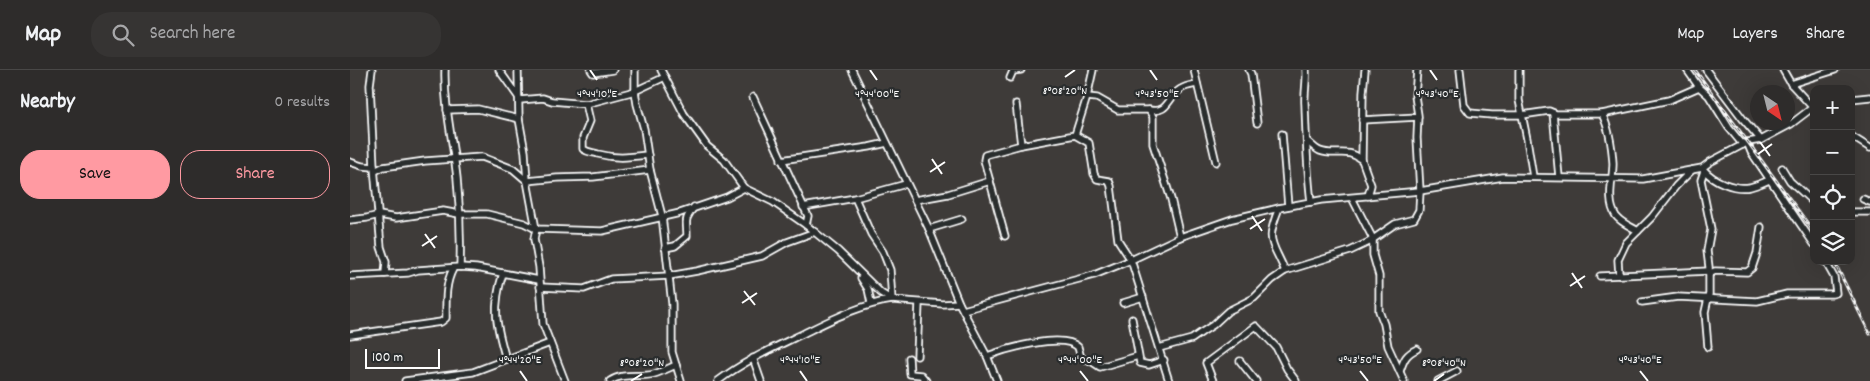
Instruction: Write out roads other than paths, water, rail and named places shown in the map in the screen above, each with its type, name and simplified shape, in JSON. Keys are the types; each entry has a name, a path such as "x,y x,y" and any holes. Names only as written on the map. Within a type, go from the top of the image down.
{"street":[{"path":"372,70 370,85 374,169 382,247 386,262 384,274"},
{"path":"350,335 441,322 446,318 446,290 449,276 456,268 461,237 460,214 447,110 445,70"},
{"path":"500,70 520,100"},
{"path":"518,70 519,119 527,181 536,229 534,238 539,267 543,324 565,381"},
{"path":"591,70 593,73 613,70"},
{"path":"635,70 637,104 644,129 650,170 662,216 672,304 672,352 681,381"},
{"path":"661,70 684,114 706,146 724,160 744,188 773,202 806,225 838,251 881,293 892,300"},
{"path":"852,70 929,229 959,303 987,356 997,381"},
{"path":"1010,78 1013,71 1021,70"},
{"path":"1076,135 1093,70"},
{"path":"1194,70 1216,162"},
{"path":"1249,70 1257,123"},
{"path":"1306,70 1305,102 1308,141 1306,156 1311,202"},
{"path":"1366,70 1362,120 1362,160 1371,185 1381,194"},
{"path":"1160,348 1192,339 1213,325 1228,311 1254,298 1272,280 1285,271 1350,251 1373,239 1395,224 1414,219 1419,210 1420,191 1417,138 1418,117 1415,96 1416,70"},
{"path":"1460,70 1464,106 1470,113 1492,115 1522,115 1549,111 1553,113 1602,114 1668,100 1699,87"},
{"path":"1519,70 1519,100 1528,139 1533,177"},
{"path":"1687,70 1699,87 1709,96 1729,128 1751,152 1810,238"},
{"path":"1706,70 1760,140"},
{"path":"1783,70 1790,84 1810,105"},
{"path":"1790,84 1835,70"},
{"path":"520,100 543,98 552,101 586,104 636,91 665,77"},
{"path":"1087,97 1097,98 1118,110 1145,109 1156,112 1165,108 1172,97 1181,89 1197,84"},
{"path":"753,97 808,216 806,225"},
{"path":"1855,99 1870,97"},
{"path":"586,104 590,121 583,138 583,149 589,154 596,153 606,157 623,158 648,155"},
{"path":"1016,104 1021,145"},
{"path":"447,110 478,109 519,119"},
{"path":"1145,109 1150,110 1153,117 1153,144 1171,199 1180,237"},
{"path":"1708,347 1705,312 1708,298 1709,273 1707,251 1710,229 1701,180 1703,170 1710,162 1745,144 1760,140 1790,124 1810,110"},
{"path":"1553,113 1560,177"},
{"path":"1602,114 1611,143 1612,179 1610,194 1616,215 1621,221 1638,231"},
{"path":"1362,120 1418,117"},
{"path":"1282,134 1288,206"},
{"path":"1005,236 984,160 985,155 1021,145 1076,135 1089,143 1094,174 1097,179 1109,181 1113,195 1118,240 1131,260 1164,360 1169,381"},
{"path":"1855,139 1870,148"},
{"path":"1308,141 1320,151 1349,153 1356,155 1362,160"},
{"path":"781,160 869,147 888,142"},
{"path":"350,162 374,169 425,161 482,157 514,169 527,181 593,177 650,170"},
{"path":"1782,168 1790,181 1810,199"},
{"path":"963,310 1094,275 1180,237 1232,219 1311,202 1420,191 1502,177 1643,179 1692,170 1703,170 1716,180 1739,187 1749,187 1770,180"},
{"path":"1619,275 1618,260 1626,243 1652,217 1676,186 1692,170"},
{"path":"915,200 948,194 990,182"},
{"path":"803,208 855,198 906,184"},
{"path":"1368,196 1371,185"},
{"path":"350,220 379,215 396,218 443,210 460,214 487,214 524,223 536,229 602,231 694,207 727,197 744,188"},
{"path":"855,198 860,212 883,252 890,270 892,300"},
{"path":"1352,198 1373,239 1373,255 1379,276 1379,311 1384,324 1388,346 1404,381"},
{"path":"1864,199 1870,202"},
{"path":"665,248 675,246 687,236 684,224 694,207"},
{"path":"1279,208 1272,225 1271,245 1285,271"},
{"path":"1855,212 1870,212"},
{"path":"929,229 962,219"},
{"path":"1600,276 1709,273 1715,271 1747,272 1752,268 1757,253 1761,227"},
{"path":"540,287 584,289 611,279 669,276 762,256 787,242 815,232"},
{"path":"1642,302 1678,297 1757,301 1787,294 1836,293 1836,282 1827,265"},
{"path":"350,276 408,273 418,270 476,268 539,280"},
{"path":"857,271 868,289 871,303"},
{"path":"503,273 497,294 496,319 506,359"},
{"path":"1123,302 1143,297"},
{"path":"718,381 753,358 836,317 871,303 892,300 919,303 959,303"},
{"path":"917,356 919,303"},
{"path":"1132,319 1140,363 1145,365 1164,360"},
{"path":"1213,381 1206,363 1256,326 1276,347 1287,369 1296,381"},
{"path":"987,356 1045,341 1074,343 1078,347 1081,358 1100,366 1138,356"},
{"path":"405,381 473,372 550,343"},
{"path":"1393,358 1405,356 1416,349"},
{"path":"1400,370 1405,356"},
{"path":"753,358 761,381"},
{"path":"908,358 910,374 921,375 926,381"},
{"path":"1240,362 1256,381"},
{"path":"610,381 629,375 654,374 676,365"},
{"path":"1438,381 1457,371"}],"railway":[{"path":"1695,70 1810,227"},
{"path":"1836,265 1870,334"}]}
